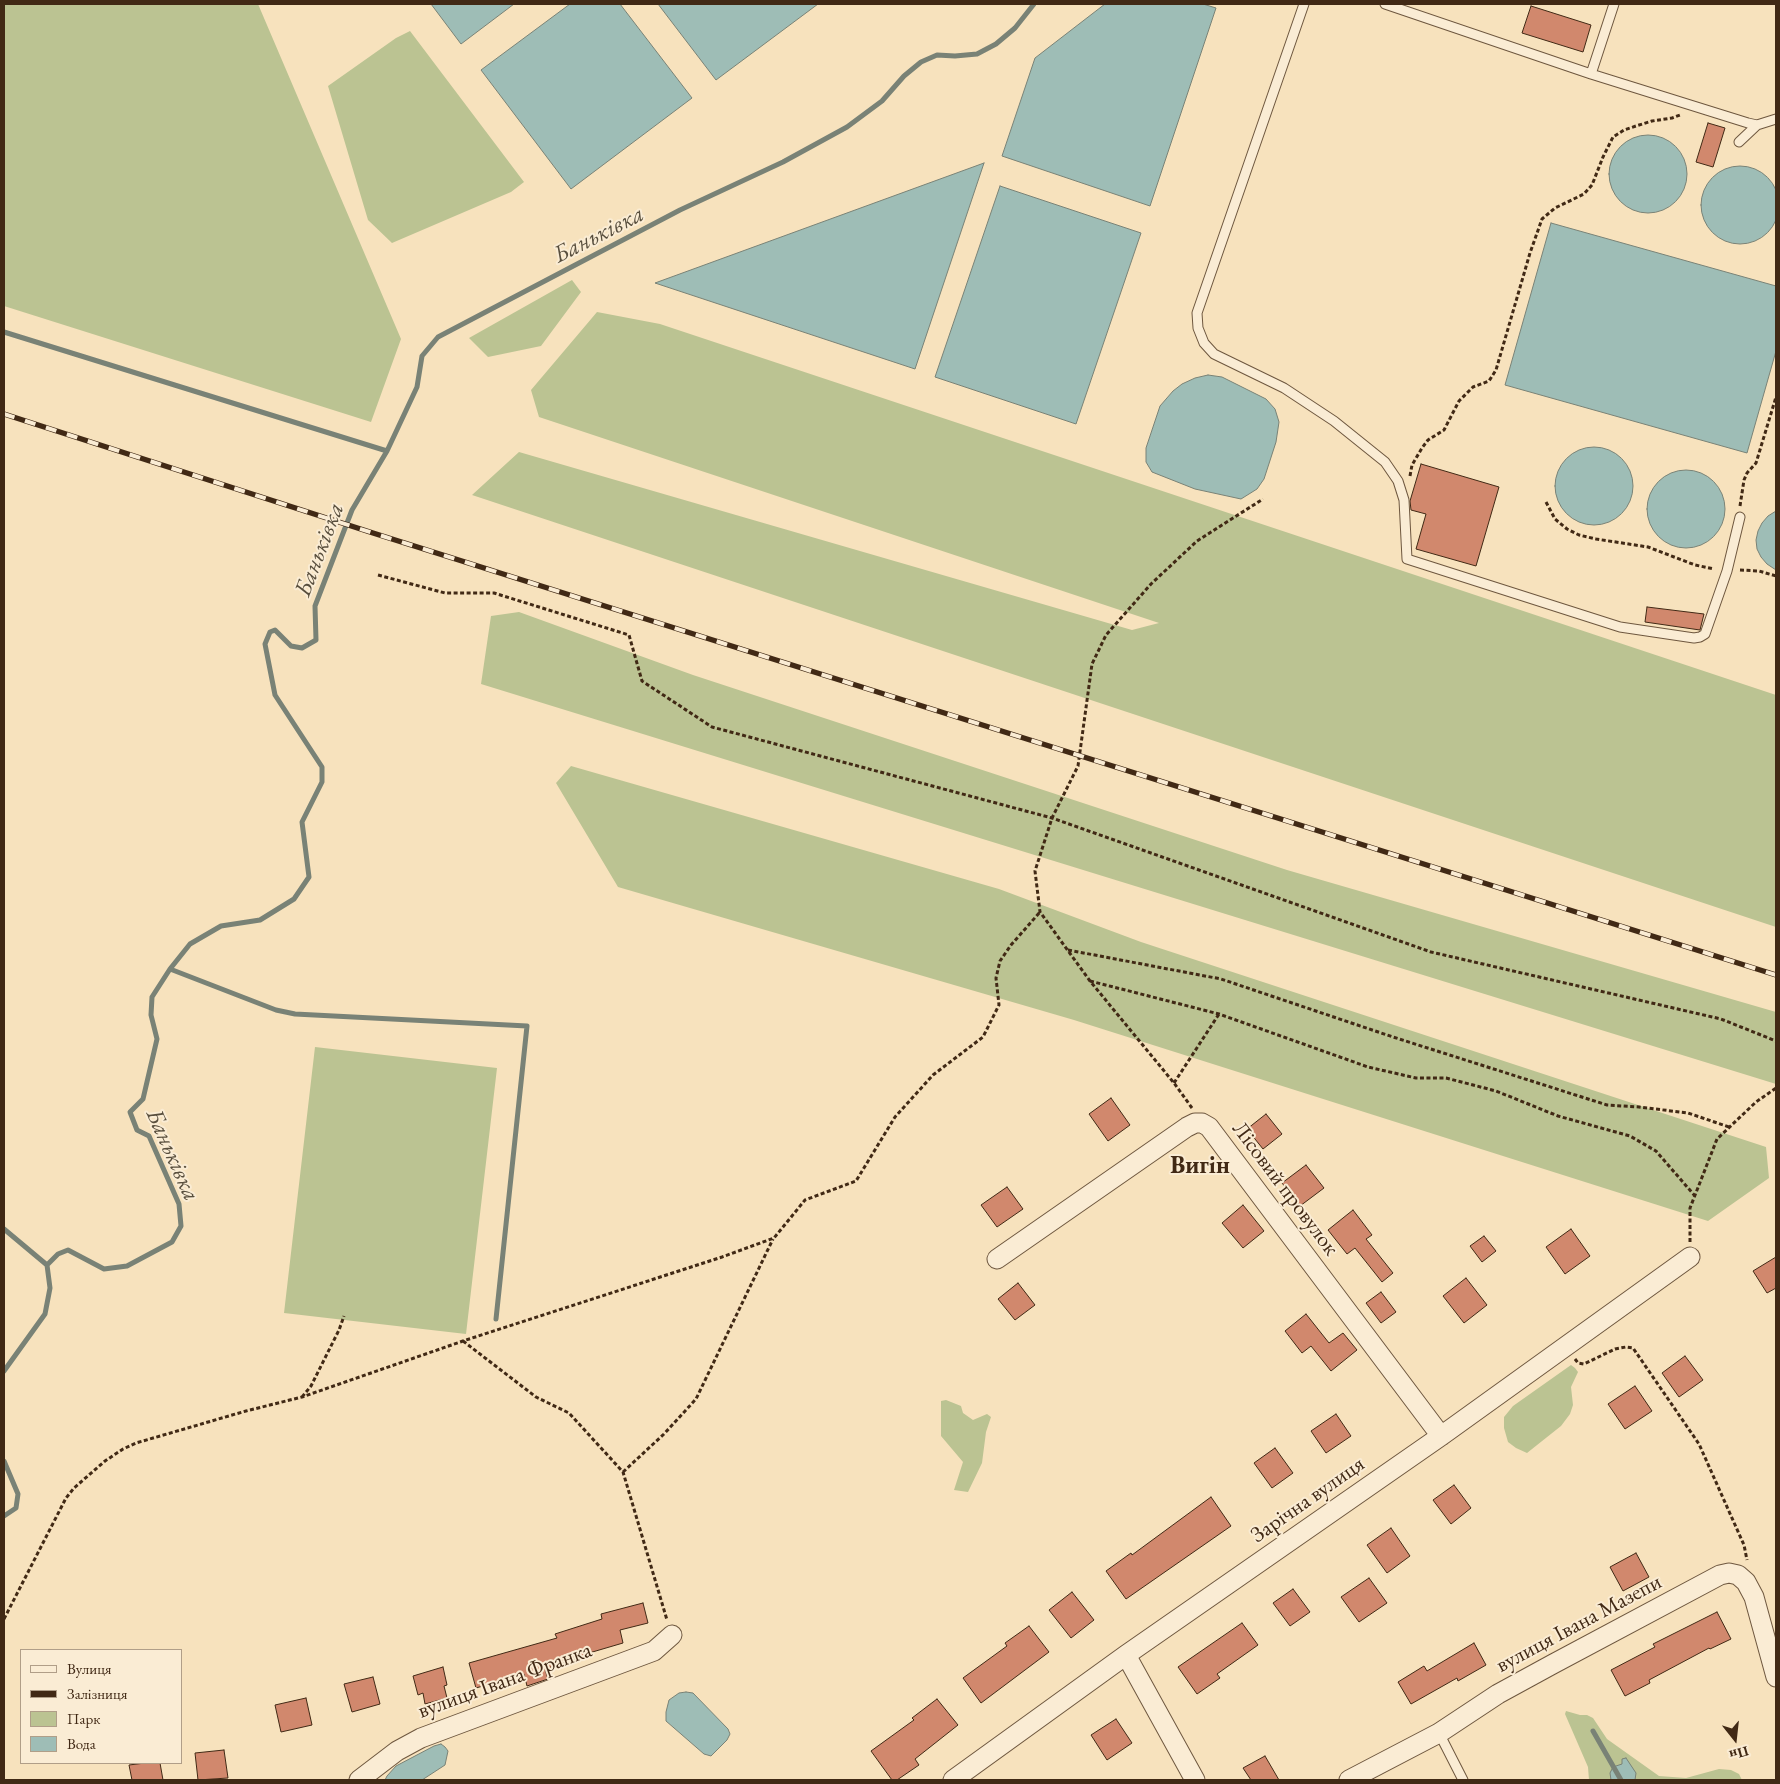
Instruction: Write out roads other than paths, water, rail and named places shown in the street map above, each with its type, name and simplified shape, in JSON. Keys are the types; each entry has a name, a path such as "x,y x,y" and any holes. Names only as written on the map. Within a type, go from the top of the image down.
{"street":[{"name":"Лісовий провулок","path":"997,1259 1187,1127 1195,1123 1202,1123 1209,1127 1441,1436"},
{"name":"Зарічна вулиця","path":"953,1780 1126,1655 1441,1436 1690,1257"},
{"name":"вулиця Івана Мазепи","path":"1349,1780 1440,1733 1498,1694 1720,1575 1730,1573 1738,1575 1746,1582 1754,1597 1776,1678"},
{"name":"вулиця Івана Франка","path":"358,1780 397,1751 414,1741 654,1651 672,1635"},
{"path":"1126,1655 1195,1780"}],"lane":[{"path":"1304,4 1197,313 1198,328 1204,343 1214,354 1284,388 1334,421 1385,462 1398,482 1404,500 1407,559 1620,627 1694,638 1705,634 1727,571 1740,517"},
{"path":"1384,4 1591,74 1757,125"},
{"path":"1591,74 1614,4"},
{"path":"1739,142 1757,125 1776,119"},
{"path":"1440,1733 1463,1780"}],"water":[{"path":"431,4 514,4 461,44"},
{"path":"570,4 620,4 692,98 571,189 481,70"},
{"path":"658,4 818,4 716,80"},
{"path":"1105,4 1203,4 1216,8 1150,206 1002,156 1035,58"},
{"path":"1648,135 1663,138 1676,146 1684,159 1687,174 1684,189 1676,202 1663,210 1648,213 1633,210 1620,202 1612,189 1609,174 1612,159 1620,146 1633,138"},
{"path":"984,163 915,369 655,283"},
{"path":"1740,166 1755,169 1772,183 1776,190 1779,205 1776,220 1762,237 1755,241 1740,244 1725,241 1708,227 1704,220 1701,205 1704,190 1718,173 1725,169"},
{"path":"1000,186 1141,233 1076,424 935,377"},
{"path":"1551,223 1776,286 1776,351 1747,453 1505,385"},
{"path":"1208,375 1222,377 1266,399 1275,409 1279,422 1276,442 1264,479 1257,489 1241,499 1195,489 1152,472 1146,462 1146,448 1160,406 1182,384"},
{"path":"1594,447 1609,450 1622,458 1630,471 1633,486 1630,501 1622,514 1609,522 1594,525 1579,522 1566,514 1558,501 1555,486 1558,471 1566,458 1579,450"},
{"path":"1686,470 1701,473 1714,481 1722,494 1725,509 1722,524 1714,537 1701,545 1686,548 1671,545 1658,537 1650,524 1647,509 1650,494 1658,481 1671,473"},
{"path":"1776,511 1776,570 1761,557 1757,549 1756,540 1762,523"},
{"path":"679,1693 693,1693 728,1729 730,1734 727,1740 711,1756 704,1754 666,1721 669,1700"},
{"path":"441,1744 448,1751 445,1765 422,1780 385,1780 396,1766"},
{"path":"1626,1758 1636,1773 1635,1780 1611,1780 1610,1773 1613,1767 1622,1764 1622,1759"}],"waterway":[{"name":"Баньківка","path":"4,1371 45,1314 50,1288 47,1265 58,1254 68,1250 104,1269 127,1266 172,1242 181,1226 179,1204 149,1136 137,1130 130,1112 143,1099 157,1039 151,1015 152,997 170,969 190,944 221,926 260,920 294,899 309,877 302,822 322,782 322,767 275,695 265,644 270,632 275,630 291,646 302,648 316,640 315,606 352,510 387,451 417,387 422,356 438,337 680,210 783,162 847,127 882,101 904,76 921,62 937,55 977,54 996,44 1015,28 1034,4"},
{"path":"4,332 387,451"},
{"path":"170,969 276,1010 295,1014 527,1026 496,1319"},
{"path":"4,1229 47,1265"},
{"name":"Баньківка","path":"4,1461 18,1494 16,1508 4,1516"},
{"path":"1593,1731 1621,1780"}],"railway":[{"path":"4,414 373,533 1776,975"}],"district":[{"name":"Вигін","path":"1200,1166"}]}
